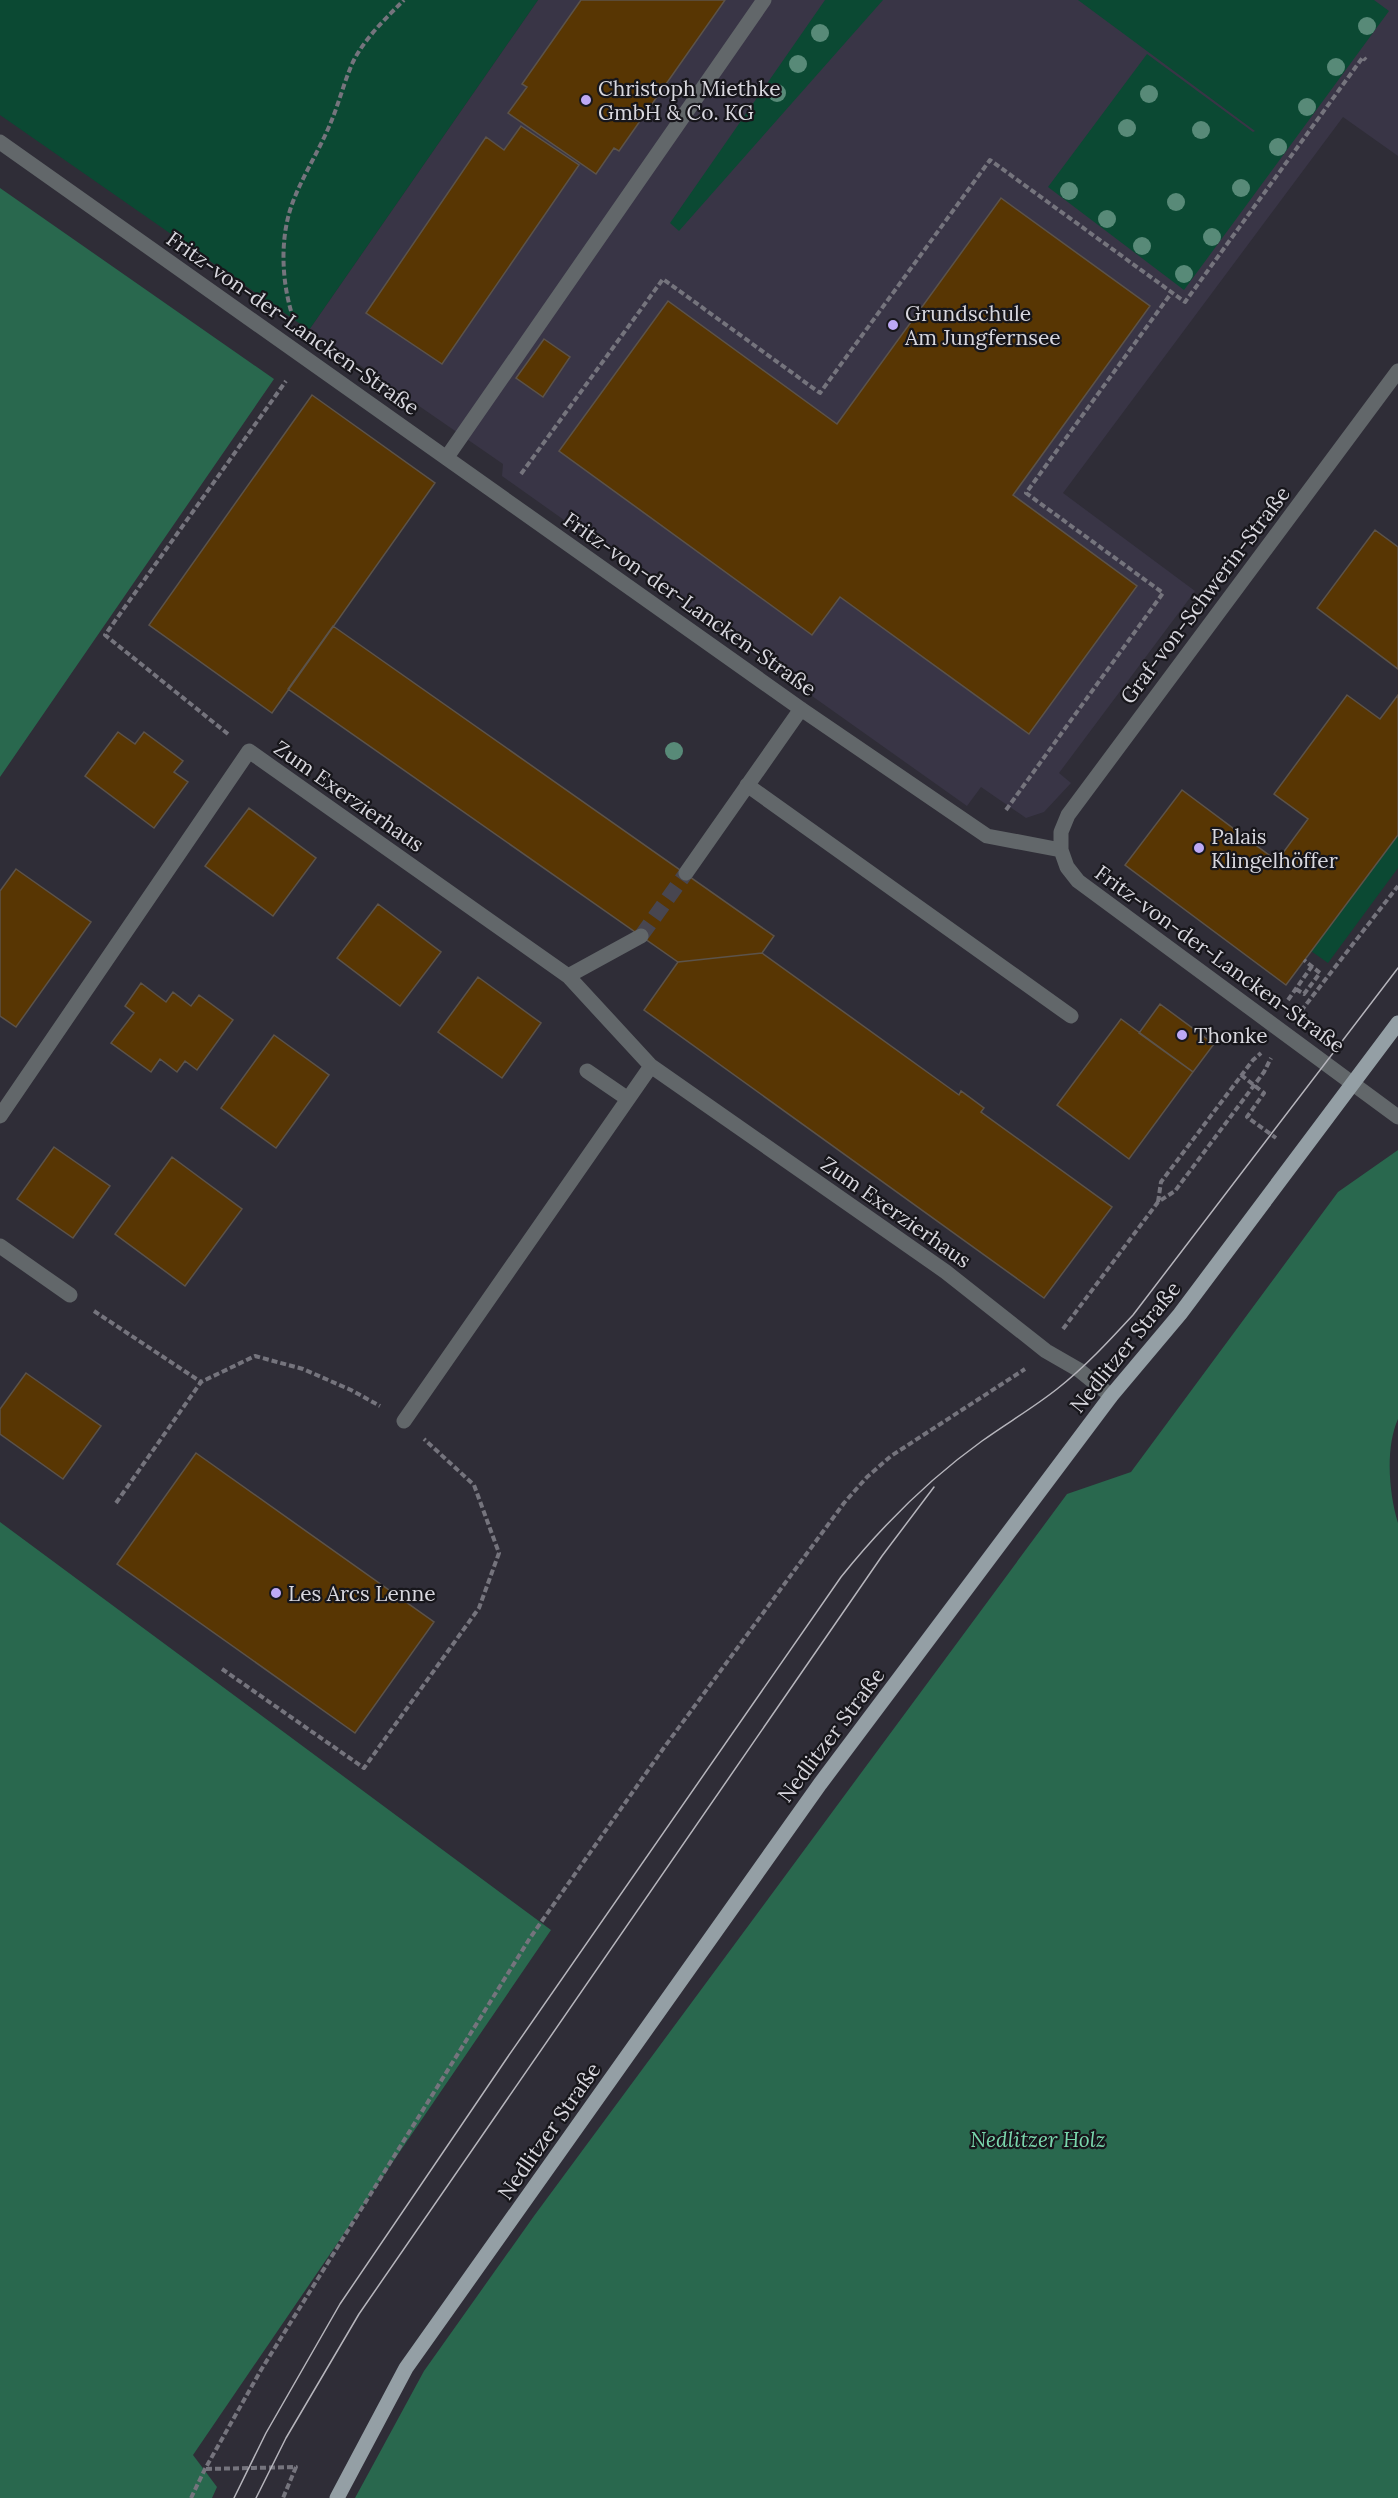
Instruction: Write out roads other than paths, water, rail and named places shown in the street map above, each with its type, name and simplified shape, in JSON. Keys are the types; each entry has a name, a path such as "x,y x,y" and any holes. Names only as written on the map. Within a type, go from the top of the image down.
{"main road":[{"name":"Nedlitzer Straße","path":"337,2498 406,2368 820,1784 1112,1396 1179,1314 1398,1023"}],"street":[{"path":"447,458 764,0"},
{"name":"Fritz-von-der-Lancken-Straße","path":"0,142 801,709 987,836 1061,850 1067,867 1078,881 1398,1117"},
{"name":"Graf-von-Schwerin-Straße","path":"1061,850 1061,832 1068,815 1398,371"},
{"path":"686,873 801,709"},
{"name":"Zum Exerzierhaus","path":"0,1116 249,751 568,976 651,1066 946,1272 1046,1351 1079,1370 1112,1396"},
{"path":"747,785 1071,1016"},
{"path":"568,976 641,936"},
{"path":"404,1420 651,1066"},
{"path":"587,1071 628,1099"},
{"path":"0,1246 70,1295"}],"tunnel":[{"path":"641,936 686,873"}],"tram line":[{"path":"234,2498 266,2433 340,2304 507,2058 841,1577 873,1540 925,1487 991,1434 1039,1403 1067,1381 1133,1315 1398,968"},
{"path":"256,2498 286,2438 359,2314 882,1556 934,1487"}],"place":[{"name":"Christoph Miethke GmbH & Co. KG","path":"586,100"},
{"name":"Grundschule Am Jungfernsee","path":"893,325"},
{"name":"Palais Klingelhöffer","path":"1199,848"},
{"name":"Thonke","path":"1182,1035"},
{"name":"Les Arcs Lenne","path":"276,1593"}],"park label":[{"name":"Nedlitzer Holz","path":"1038,2139"}]}
